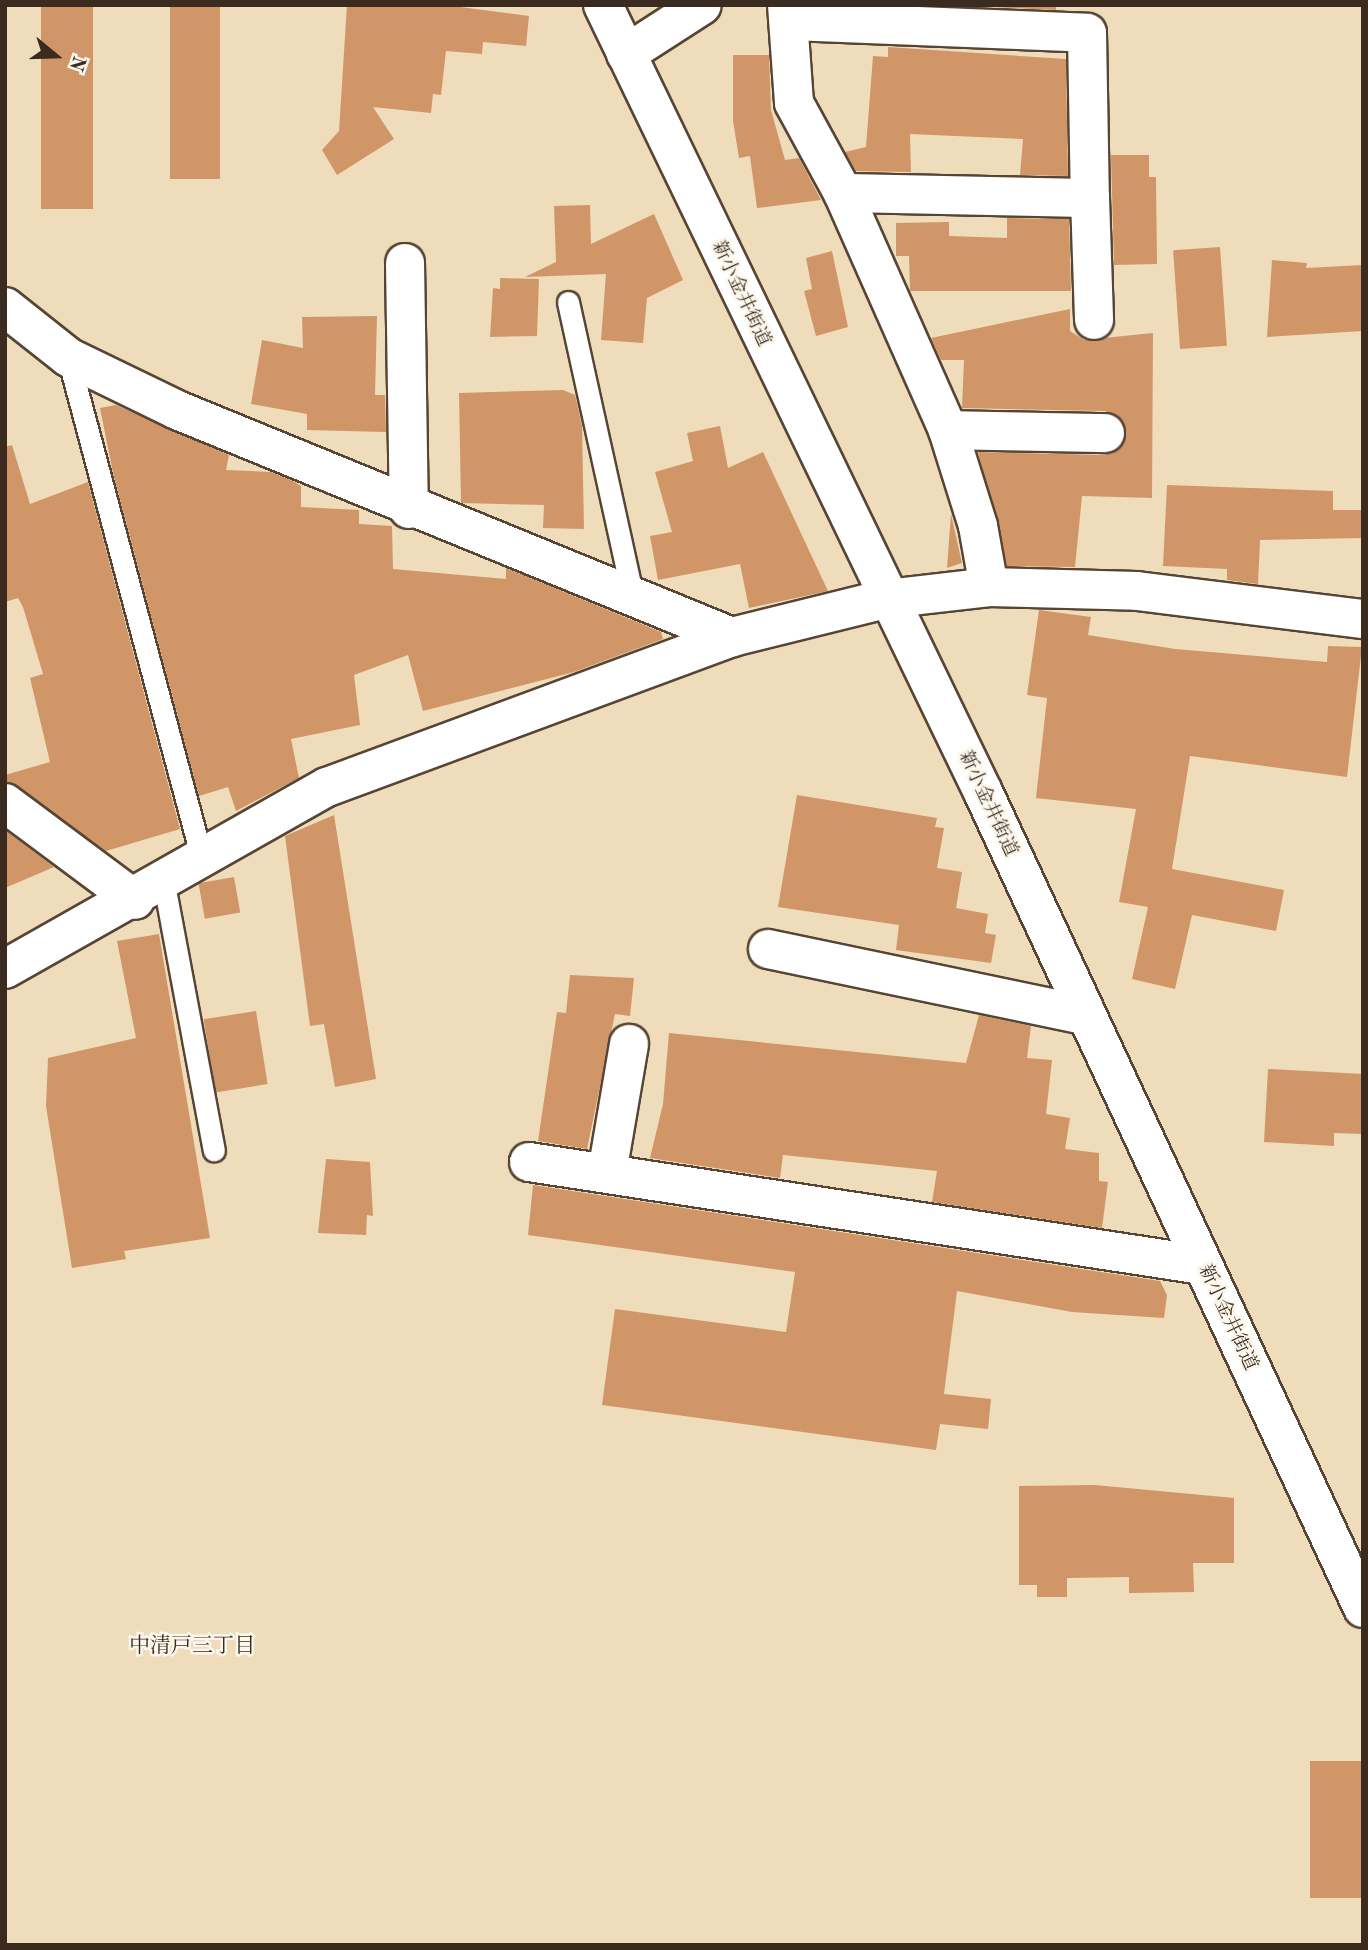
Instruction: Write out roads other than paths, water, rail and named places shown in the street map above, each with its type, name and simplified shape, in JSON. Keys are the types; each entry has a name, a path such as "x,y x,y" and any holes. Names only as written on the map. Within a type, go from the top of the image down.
{"street":[{"name":"新小金井街道","path":"603,5 1085,1016 1363,1608"},
{"path":"626,54 702,5"},
{"path":"989,587 978,526 948,430 843,193 794,103 790,13 1087,33 1094,320"},
{"path":"843,193 1090,198"},
{"path":"405,263 408,509"},
{"path":"5,306 68,356 408,509 732,637"},
{"path":"948,430 1105,433"},
{"path":"5,969 150,892 202,859 327,788 732,637 886,599 989,587 1137,591 1363,619"},
{"path":"5,803 150,892"},
{"path":"768,949 1085,1016"},
{"path":"607,1173 629,1044"},
{"path":"529,1162 1202,1265"}],"lane":[{"path":"568,302 633,598"},
{"path":"68,356 202,859"},
{"path":"150,892 214,1150"}],"district":[{"name":"中清戸三丁目","path":"192,1647"}]}
